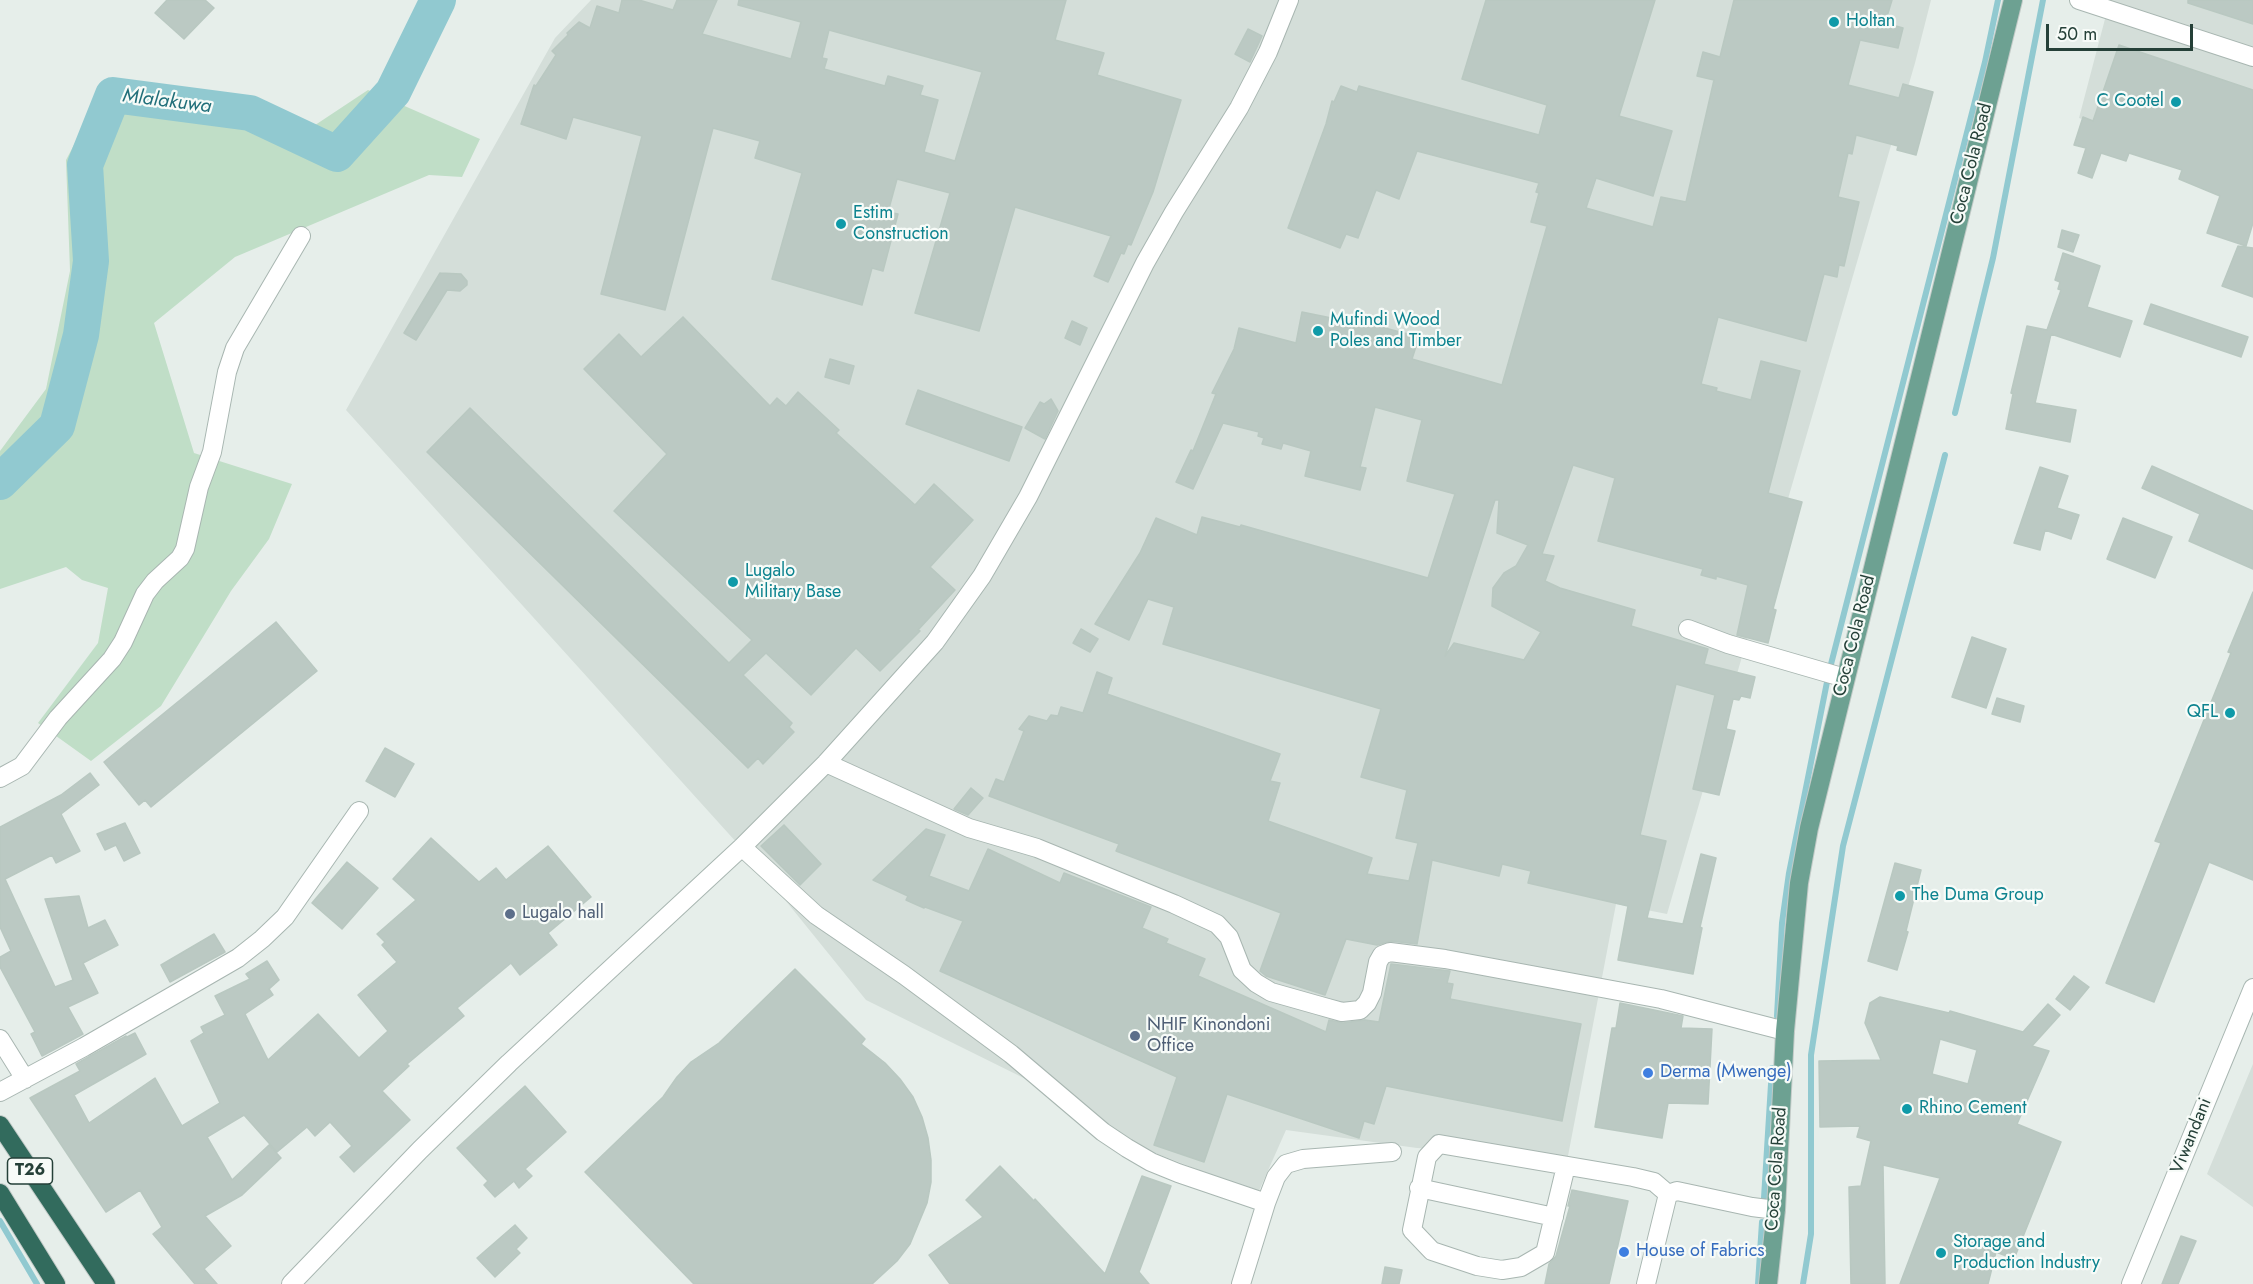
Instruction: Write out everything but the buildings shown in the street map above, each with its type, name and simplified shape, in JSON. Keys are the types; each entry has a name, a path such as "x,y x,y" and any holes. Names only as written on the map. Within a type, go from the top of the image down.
{"highway":[{"name":"T26","path":"0,1125 106,1284"},
{"name":"T26","path":"0,1193 56,1284"}],"main road":[{"name":"Coca Cola Road","path":"1768,1284 1776,1210 1785,1031 1799,883 1809,828 2013,0"}],"street":[{"path":"291,1284 420,1150 509,1063 742,847 826,763 935,642 982,576 1028,497 1145,263 1239,108 1268,52 1289,0"},
{"path":"2079,0 2253,57"},
{"path":"0,778 22,766 58,718 112,659 123,642 145,594 155,580 180,558 185,549 199,486 212,452 227,372 235,348 301,236"},
{"path":"1688,628 1728,644 1845,678"},
{"path":"826,763 969,828 1037,848 1217,924 1229,937 1242,970 1256,983 1271,992 1342,1012 1360,1010 1367,1003 1372,993 1378,962 1382,954 1390,952 1445,959 1661,999 1785,1031"},
{"path":"0,1092 238,958 262,939 291,910 359,812"},
{"path":"742,847 816,915 904,975 1011,1054 1103,1131 1127,1148 1151,1162 1178,1173 1266,1203"},
{"name":"Viwandani","path":"2132,1284 2253,988"},
{"path":"0,1039 25,1079"},
{"path":"1566,1166 1545,1253 1521,1267 1502,1270 1478,1266 1432,1251 1412,1230 1426,1157 1439,1144 1566,1166 1654,1182 1668,1194"},
{"path":"1241,1284 1266,1203 1276,1177 1286,1164 1303,1159 1392,1152"},
{"path":"1419,1188 1554,1217"},
{"path":"1668,1194 1677,1191 1776,1210"},
{"path":"1646,1284 1668,1194"}],"shaded area":[{"path":"591,0 1931,0 1915,63 1667,914 1616,904 1568,1156 1417,1148 1286,1130 1258,1193 1150,1151 1054,1093 866,1000 756,864 346,410 555,38"},
{"path":"2110,0 2253,0 2253,178 2079,118"},
{"path":"2253,1064 2253,1207 2207,1174"}],"green space":[{"path":"105,86 208,95 282,147 368,90 480,139 462,177 429,175 235,257 154,323 194,453 292,484 269,539 231,591 161,706 91,761 38,723 98,643 108,588 82,580 66,567 0,589 0,451 46,389 70,271 66,160"}],"waterway":[{"name":"Mlalakuwa","path":"0,482 57,426 81,335 91,261 85,165 113,95 250,113 337,154 393,92 438,0"},
{"path":"1777,1016 1782,923 1789,873 1829,672 1985,62 1998,0"},
{"path":"1955,413 1993,258 2043,0"},
{"path":"1803,1284 1811,1234 1811,1055 1843,846 1945,455"},
{"path":"1764,1198 1772,1068"},
{"path":"0,1221 37,1284"},
{"path":"1758,1284 1762,1222"}],"place":[{"name":"Holtan","path":"1834,22"},
{"name":"C Cootel","path":"2176,102"},
{"name":"Estim Construction","path":"841,224"},
{"name":"Mufindi Wood Poles and Timber","path":"1318,331"},
{"name":"Lugalo Military Base","path":"733,582"},
{"name":"QFL","path":"2230,713"},
{"name":"The Duma Group","path":"1900,896"},
{"name":"Lugalo hall","path":"510,914"},
{"name":"NHIF Kinondoni Office","path":"1135,1036"},
{"name":"Derma (Mwenge)","path":"1648,1073"},
{"name":"Rhino Cement","path":"1907,1109"},
{"name":"House of Fabrics","path":"1624,1252"},
{"name":"Storage and Production Industry","path":"1941,1253"}]}
